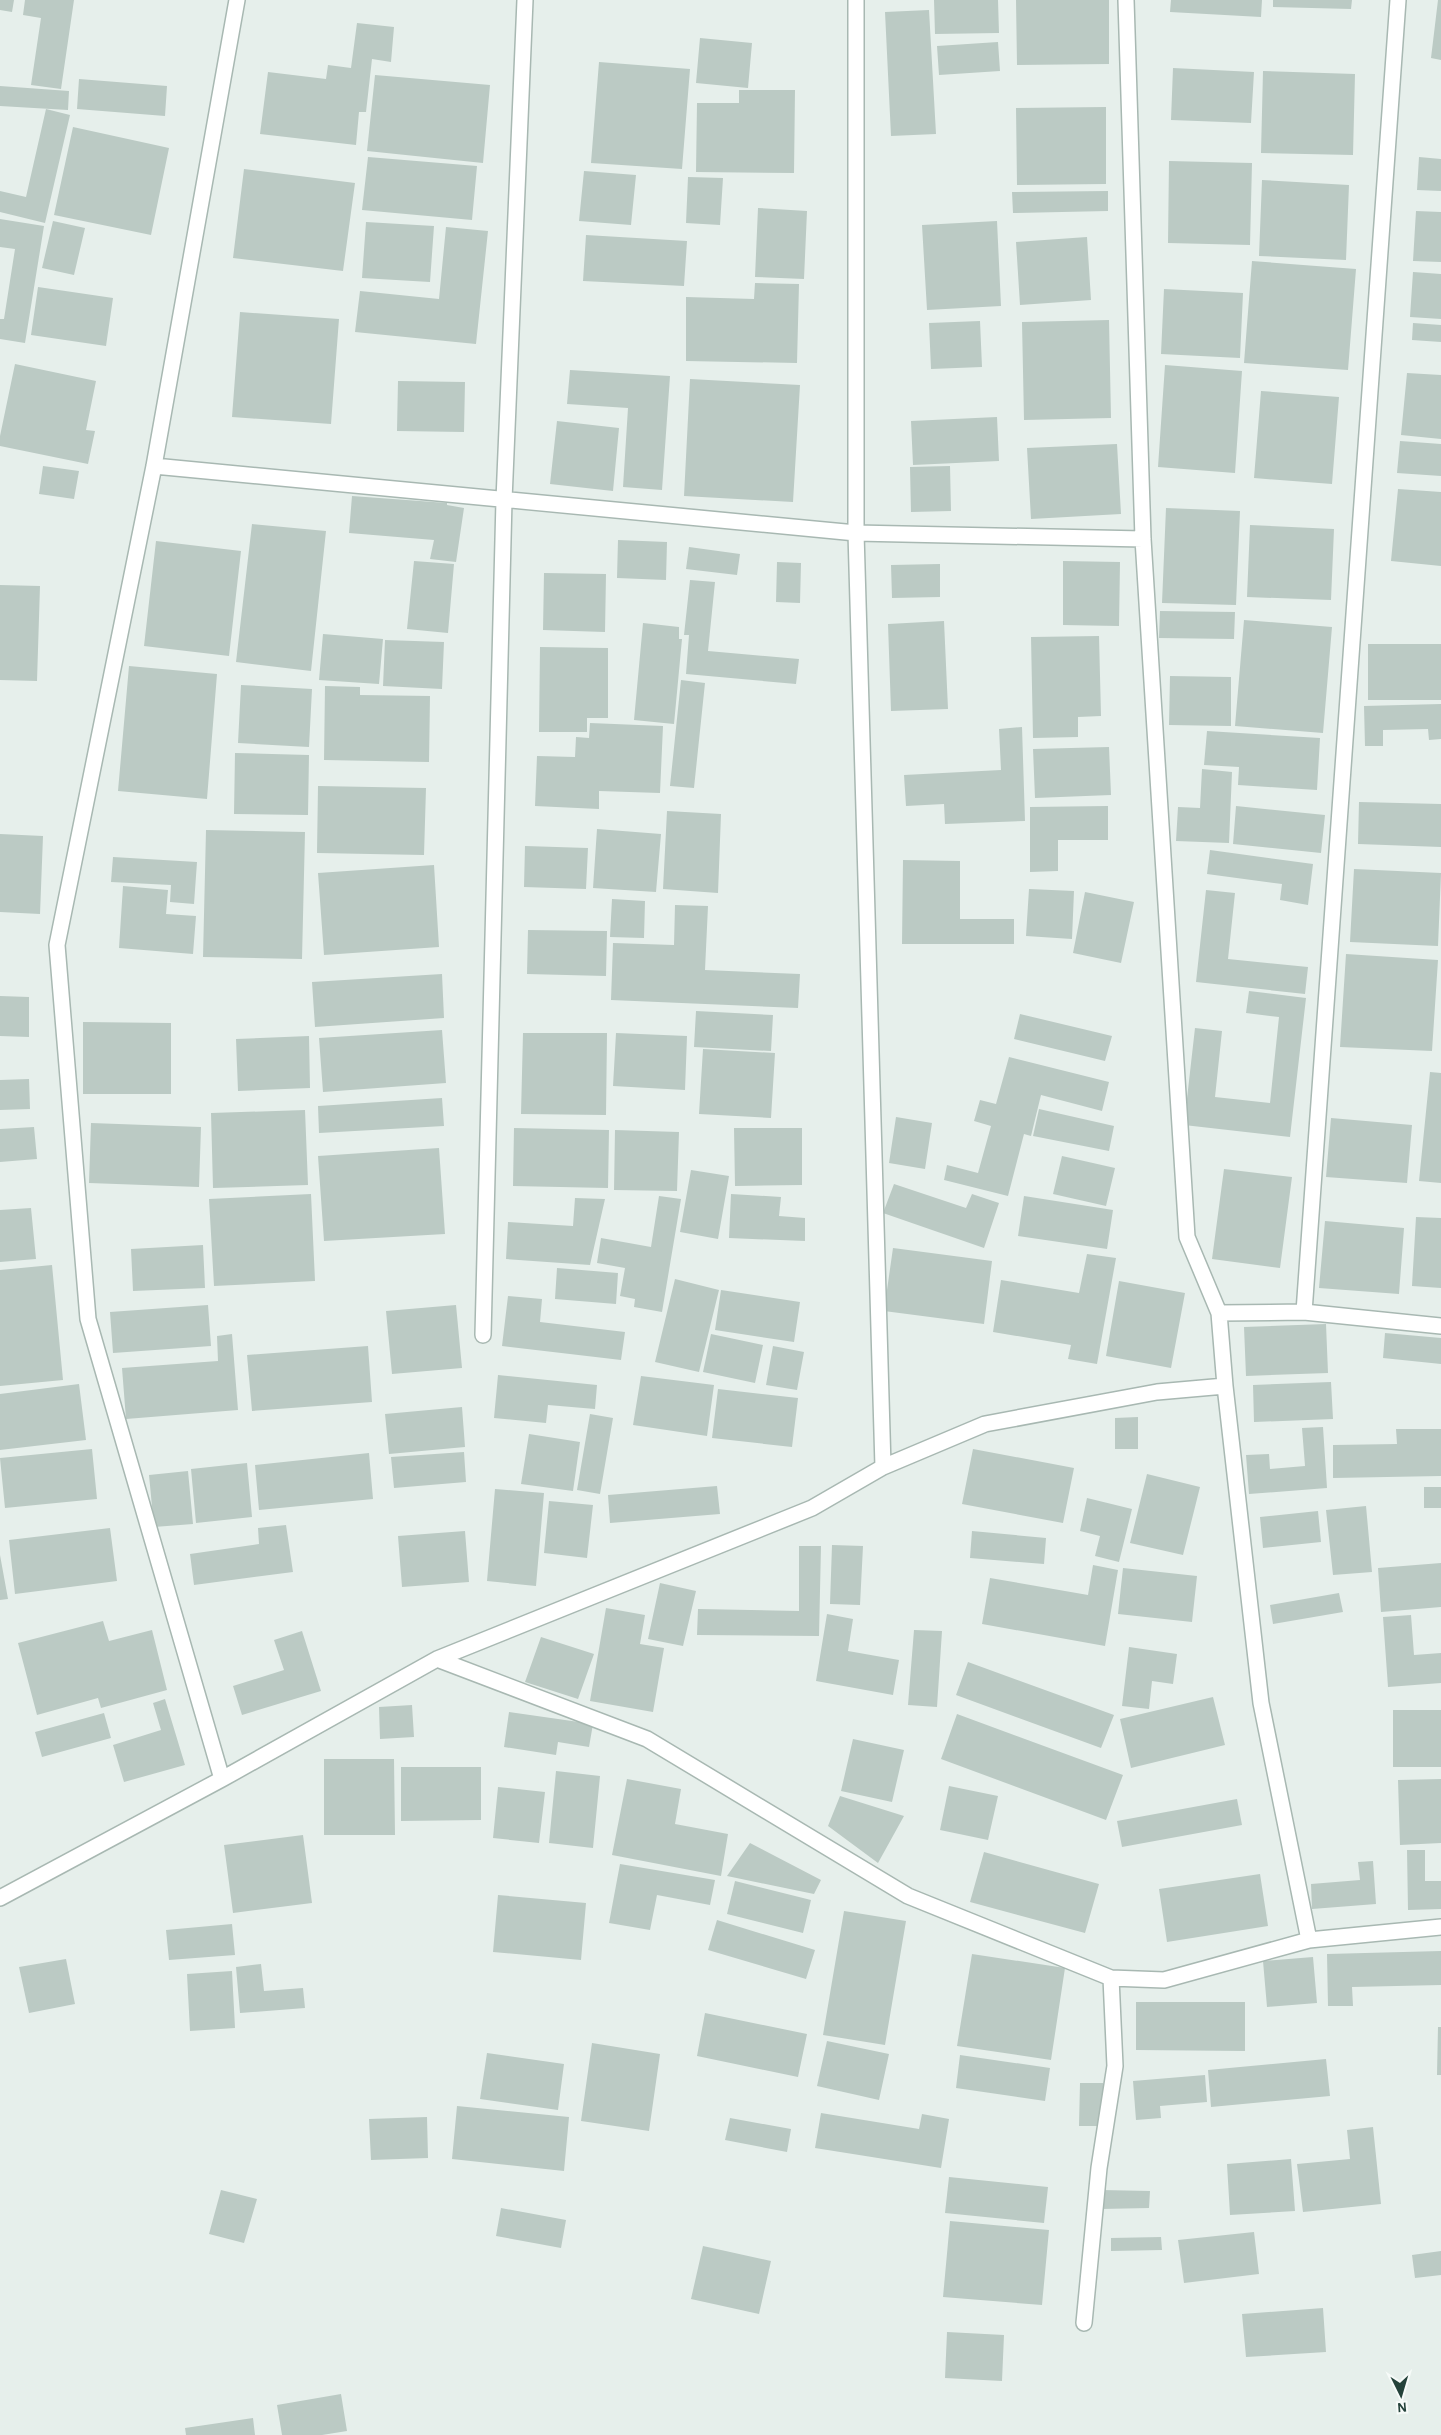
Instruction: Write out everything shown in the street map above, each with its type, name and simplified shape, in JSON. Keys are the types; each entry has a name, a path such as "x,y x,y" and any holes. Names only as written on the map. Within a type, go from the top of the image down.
{"street":[{"path":"222,1779 88,1319 57,944 154,466 237,0"},
{"path":"483,1336 504,500 525,0"},
{"path":"856,0 856,534 883,1467"},
{"path":"1126,0 1143,539 1187,1237 1220,1313 1225,1386 1261,1703 1309,1940"},
{"path":"1304,1312 1398,0"},
{"path":"154,466 856,534 1143,539"},
{"path":"1220,1313 1304,1312 1441,1326"},
{"path":"0,1898 222,1779 437,1659 812,1508 883,1467 985,1424 1157,1392 1225,1386"},
{"path":"437,1659 647,1739 908,1896 1111,1978 1164,1980 1309,1940 1441,1927"},
{"path":"1084,2323 1099,2168 1115,2066 1111,1978"}],"building":[{"path":"0,0 14,0 12,12 0,10"},
{"path":"25,0 74,0 61,89 31,85 41,18 23,15"},
{"path":"934,0 998,0 999,33 935,34"},
{"path":"1016,0 1109,0 1109,64 1017,65"},
{"path":"1171,0 1262,0 1261,17 1170,12"},
{"path":"1273,0 1352,0 1351,9 1273,7"},
{"path":"1438,0 1441,0 1441,60 1431,58"},
{"path":"929,10 936,134 891,136 885,12"},
{"path":"357,23 394,27 391,62 372,59 366,112 359,112 356,145 260,134 268,72 326,79 328,65 351,68"},
{"path":"700,38 752,43 748,88 696,83"},
{"path":"998,42 1000,71 939,75 937,46"},
{"path":"599,62 690,69 682,169 591,163"},
{"path":"1173,68 1254,72 1251,123 1171,120"},
{"path":"1263,71 1355,74 1353,155 1261,153"},
{"path":"375,75 490,85 483,163 367,151"},
{"path":"79,79 167,86 165,116 77,109"},
{"path":"0,86 69,91 68,110 0,106"},
{"path":"739,90 795,90 794,173 696,172 697,103 739,103"},
{"path":"1106,107 1106,184 1017,185 1016,108"},
{"path":"46,109 70,115 45,223 0,212 0,191 26,197"},
{"path":"73,127 169,148 151,235 54,215"},
{"path":"368,157 477,166 472,220 362,210"},
{"path":"1419,157 1441,159 1441,191 1417,190"},
{"path":"1169,161 1252,163 1250,245 1168,243"},
{"path":"244,169 355,183 343,271 233,258"},
{"path":"584,171 636,175 631,225 579,221"},
{"path":"688,177 723,178 720,225 686,223"},
{"path":"1262,180 1349,185 1346,260 1259,256"},
{"path":"1108,191 1108,211 1013,213 1012,192"},
{"path":"758,208 807,211 804,279 755,277"},
{"path":"1416,211 1441,212 1441,262 1413,261"},
{"path":"0,219 44,226 25,343 0,339 0,319 4,319 15,249 0,247"},
{"path":"53,221 85,228 74,275 42,268"},
{"path":"997,221 1001,306 927,310 922,225"},
{"path":"366,222 434,226 430,282 362,278"},
{"path":"446,227 488,231 476,344 355,332 360,291 439,299"},
{"path":"586,235 687,241 684,286 583,281"},
{"path":"1087,237 1091,300 1020,305 1016,242"},
{"path":"1252,261 1356,269 1348,370 1244,363"},
{"path":"1413,272 1441,274 1441,319 1410,317"},
{"path":"755,283 799,284 797,363 686,361 686,297 754,299"},
{"path":"38,287 113,298 106,346 31,335"},
{"path":"1164,289 1243,293 1240,358 1161,354"},
{"path":"240,312 339,319 331,424 232,417"},
{"path":"1109,320 1111,418 1024,420 1022,322"},
{"path":"980,321 982,367 931,369 929,323"},
{"path":"1413,323 1441,325 1441,342 1412,340"},
{"path":"15,364 96,381 86,430 95,431 88,464 0,446 0,436"},
{"path":"1165,365 1242,371 1235,473 1158,467"},
{"path":"570,370 670,376 662,490 623,487 628,408 567,404"},
{"path":"1407,373 1441,375 1441,439 1401,435"},
{"path":"690,379 800,385 793,502 684,496"},
{"path":"398,381 465,382 464,432 397,431"},
{"path":"1261,391 1339,397 1332,484 1254,478"},
{"path":"997,417 999,461 913,465 911,421"},
{"path":"557,421 619,428 613,491 550,484"},
{"path":"1400,441 1441,444 1441,476 1397,473"},
{"path":"1117,444 1121,514 1031,519 1027,448"},
{"path":"43,466 79,471 74,499 39,494"},
{"path":"950,466 951,511 911,512 910,467"},
{"path":"1398,489 1441,492 1441,566 1391,561"},
{"path":"352,496 447,503 447,505 464,508 456,562 430,559 434,540 349,533"},
{"path":"1166,508 1240,511 1236,605 1162,603"},
{"path":"252,524 326,531 311,671 236,662"},
{"path":"1250,525 1334,529 1331,600 1247,597"},
{"path":"618,540 667,542 666,580 617,578"},
{"path":"156,541 241,551 229,656 144,646"},
{"path":"689,547 740,554 737,575 686,569"},
{"path":"414,561 454,564 448,633 407,629"},
{"path":"1063,561 1120,562 1119,626 1063,625"},
{"path":"777,562 801,563 800,603 776,602"},
{"path":"940,564 940,597 892,598 891,565"},
{"path":"544,573 606,574 605,632 543,630"},
{"path":"690,580 715,582 708,651 799,659 796,684 686,674 689,635 684,635"},
{"path":"0,585 40,586 37,681 0,680"},
{"path":"1160,611 1235,612 1234,639 1159,638"},
{"path":"1244,620 1332,627 1323,733 1235,726"},
{"path":"944,621 948,709 891,711 888,624"},
{"path":"643,623 679,627 679,639 682,639 674,724 634,720"},
{"path":"323,634 383,639 379,684 319,680"},
{"path":"1099,636 1101,716 1078,717 1078,737 1033,738 1031,637"},
{"path":"385,640 444,642 442,689 383,686"},
{"path":"1368,644 1441,644 1441,700 1368,700"},
{"path":"540,647 608,648 608,718 587,718 587,732 539,732"},
{"path":"129,666 217,674 207,799 118,791"},
{"path":"1170,676 1231,677 1231,726 1169,725"},
{"path":"681,680 705,683 694,788 670,786"},
{"path":"241,685 312,689 309,747 238,743"},
{"path":"325,686 360,687 360,695 430,696 429,762 324,760"},
{"path":"1441,704 1441,739 1429,740 1428,729 1383,730 1383,746 1365,746 1364,706"},
{"path":"590,723 663,726 660,793 599,791 599,809 535,806 537,756 575,757 576,737 589,738"},
{"path":"1022,727 1025,821 945,824 944,804 906,806 904,775 1001,770 999,729"},
{"path":"1207,731 1320,738 1317,790 1238,785 1239,767 1204,765"},
{"path":"1109,747 1111,795 1035,798 1033,749"},
{"path":"235,753 309,755 308,815 234,814"},
{"path":"1202,769 1232,772 1229,843 1176,841 1178,807 1200,808"},
{"path":"318,786 426,788 424,855 317,853"},
{"path":"1359,802 1441,804 1441,847 1358,844"},
{"path":"1108,806 1108,840 1058,840 1058,871 1030,872 1030,807"},
{"path":"1236,806 1325,815 1321,853 1233,844"},
{"path":"667,811 721,814 718,893 663,889"},
{"path":"597,829 661,834 656,892 593,888"},
{"path":"206,830 305,832 302,959 203,957"},
{"path":"0,834 43,836 40,914 0,912"},
{"path":"525,846 588,848 586,889 524,887"},
{"path":"1210,850 1313,864 1308,905 1280,900 1282,884 1207,874"},
{"path":"113,857 197,862 194,904 170,902 171,885 111,882"},
{"path":"903,860 960,861 960,919 1014,919 1014,944 902,944"},
{"path":"434,865 439,947 324,955 318,873"},
{"path":"1354,869 1441,873 1438,946 1350,942"},
{"path":"123,886 168,890 166,914 196,916 193,954 119,948"},
{"path":"1029,889 1074,891 1072,939 1026,936"},
{"path":"1206,890 1235,893 1228,959 1308,967 1305,994 1196,982"},
{"path":"1085,892 1134,902 1121,963 1073,953"},
{"path":"612,899 645,901 644,938 610,937"},
{"path":"675,905 708,906 705,970 800,974 798,1008 611,1000 613,943 674,945"},
{"path":"528,930 607,931 606,976 527,974"},
{"path":"1346,954 1438,960 1432,1051 1340,1047"},
{"path":"442,974 444,1018 315,1027 312,982"},
{"path":"1249,991 1306,998 1290,1137 1184,1125 1195,1028 1222,1031 1215,1097 1270,1103 1279,1017 1246,1013"},
{"path":"0,996 29,997 29,1037 0,1036"},
{"path":"696,1011 773,1015 771,1051 694,1047"},
{"path":"1020,1014 1112,1036 1105,1061 1014,1039"},
{"path":"83,1022 171,1023 171,1094 83,1094"},
{"path":"442,1030 446,1083 323,1092 319,1038"},
{"path":"523,1033 607,1033 606,1115 521,1114"},
{"path":"616,1033 687,1036 685,1090 613,1086"},
{"path":"309,1036 310,1088 238,1091 236,1039"},
{"path":"703,1049 775,1053 771,1118 699,1114"},
{"path":"1009,1057 1109,1082 1102,1111 1041,1095 1031,1136 1024,1134 1008,1196 944,1180 947,1165 978,1173 991,1126 974,1121 980,1100 996,1104"},
{"path":"1430,1072 1441,1073 1441,1183 1419,1181"},
{"path":"29,1079 30,1109 0,1110 0,1080"},
{"path":"442,1098 444,1126 319,1133 318,1106"},
{"path":"1039,1109 1114,1126 1109,1151 1033,1136"},
{"path":"305,1110 308,1185 213,1188 211,1113"},
{"path":"896,1117 932,1123 925,1169 889,1163"},
{"path":"1331,1118 1412,1125 1407,1183 1326,1177"},
{"path":"91,1123 201,1127 199,1187 89,1183"},
{"path":"34,1127 37,1159 0,1162 0,1129"},
{"path":"514,1128 609,1130 608,1188 513,1186"},
{"path":"734,1128 802,1128 802,1185 735,1186"},
{"path":"615,1130 679,1132 677,1191 614,1190"},
{"path":"439,1148 445,1234 324,1241 318,1156"},
{"path":"1062,1156 1115,1168 1106,1206 1053,1194"},
{"path":"1224,1169 1292,1177 1280,1268 1212,1259"},
{"path":"691,1170 729,1176 718,1239 680,1232"},
{"path":"894,1184 966,1208 972,1194 999,1203 984,1248 883,1213"},
{"path":"311,1194 315,1281 214,1286 209,1199"},
{"path":"731,1194 781,1197 779,1216 805,1218 805,1241 729,1238"},
{"path":"659,1196 681,1199 662,1312 634,1307 635,1299 620,1296 625,1268 597,1263 601,1238 651,1247"},
{"path":"1024,1196 1113,1210 1107,1249 1018,1236"},
{"path":"575,1198 605,1199 590,1265 506,1259 508,1222 573,1226"},
{"path":"31,1208 36,1259 0,1262 0,1210"},
{"path":"1416,1217 1441,1218 1441,1288 1412,1286"},
{"path":"1325,1221 1404,1228 1399,1294 1319,1288"},
{"path":"203,1245 205,1288 133,1291 131,1249"},
{"path":"893,1248 992,1261 984,1324 884,1311"},
{"path":"1087,1254 1116,1258 1097,1364 1068,1359 1071,1345 993,1332 1001,1280 1079,1293"},
{"path":"52,1265 63,1380 0,1386 0,1270"},
{"path":"557,1268 618,1273 616,1304 555,1299"},
{"path":"675,1279 719,1290 699,1372 655,1362"},
{"path":"1119,1281 1185,1293 1171,1368 1106,1356"},
{"path":"721,1290 800,1302 794,1342 715,1330"},
{"path":"508,1296 542,1299 540,1322 625,1332 621,1360 502,1346"},
{"path":"208,1305 211,1346 113,1353 110,1312"},
{"path":"456,1305 462,1368 392,1374 386,1311"},
{"path":"1326,1324 1328,1373 1246,1376 1244,1327"},
{"path":"1385,1333 1441,1338 1441,1364 1383,1358"},
{"path":"232,1334 238,1410 126,1419 122,1368 218,1361 217,1336"},
{"path":"711,1334 763,1345 755,1383 703,1372"},
{"path":"368,1346 372,1402 252,1411 247,1355"},
{"path":"773,1346 804,1352 797,1390 766,1385"},
{"path":"498,1375 597,1385 595,1409 548,1405 546,1423 494,1418"},
{"path":"641,1376 714,1385 707,1436 633,1425"},
{"path":"1331,1382 1333,1419 1254,1422 1253,1385"},
{"path":"79,1384 86,1440 0,1450 0,1394"},
{"path":"718,1389 798,1398 792,1447 712,1438"},
{"path":"462,1407 465,1447 389,1454 385,1414"},
{"path":"590,1414 613,1418 600,1494 577,1490"},
{"path":"1138,1417 1138,1449 1115,1449 1115,1418"},
{"path":"1323,1427 1327,1488 1249,1494 1246,1455 1269,1454 1270,1469 1305,1466 1302,1428"},
{"path":"1396,1429 1441,1429 1441,1476 1333,1478 1333,1445 1397,1444"},
{"path":"529,1434 580,1442 573,1491 521,1484"},
{"path":"92,1449 97,1499 5,1508 0,1458"},
{"path":"973,1449 1074,1468 1063,1523 962,1504"},
{"path":"464,1452 466,1482 394,1488 391,1457"},
{"path":"369,1453 373,1499 259,1510 255,1465"},
{"path":"247,1463 252,1517 196,1523 191,1469"},
{"path":"188,1471 193,1524 154,1527 149,1475"},
{"path":"1147,1474 1200,1487 1183,1555 1130,1543"},
{"path":"717,1486 720,1514 610,1523 608,1495"},
{"path":"1424,1487 1441,1487 1441,1508 1424,1508"},
{"path":"495,1489 544,1493 536,1586 487,1581"},
{"path":"1087,1498 1132,1509 1119,1562 1095,1556 1100,1536 1080,1531"},
{"path":"549,1501 593,1505 587,1558 544,1553"},
{"path":"1366,1506 1372,1572 1333,1575 1326,1510"},
{"path":"1318,1511 1321,1542 1263,1548 1260,1517"},
{"path":"286,1525 293,1572 194,1585 190,1554 259,1544 258,1528"},
{"path":"110,1528 117,1581 15,1594 9,1540"},
{"path":"465,1531 469,1582 402,1587 398,1536"},
{"path":"972,1531 1046,1538 1044,1564 970,1558"},
{"path":"832,1545 863,1546 860,1605 830,1604"},
{"path":"799,1546 821,1546 819,1636 697,1635 698,1609 799,1611"},
{"path":"0,1555 8,1599 0,1600"},
{"path":"1441,1563 1441,1607 1381,1612 1378,1568"},
{"path":"1093,1565 1118,1570 1105,1646 982,1624 990,1578 1088,1595"},
{"path":"1123,1568 1197,1576 1192,1622 1118,1614"},
{"path":"660,1583 696,1591 683,1646 648,1639"},
{"path":"1339,1593 1343,1612 1273,1624 1270,1605"},
{"path":"606,1608 645,1615 640,1644 664,1648 653,1712 590,1701"},
{"path":"827,1614 853,1619 848,1651 899,1660 893,1695 816,1681"},
{"path":"1411,1615 1414,1655 1441,1653 1441,1683 1388,1687 1383,1617"},
{"path":"103,1621 109,1641 152,1630 167,1690 101,1708 98,1698 37,1715 18,1643"},
{"path":"914,1630 942,1631 937,1707 908,1705"},
{"path":"302,1631 321,1691 242,1715 233,1686 284,1670 274,1640"},
{"path":"541,1637 594,1654 578,1699 525,1682"},
{"path":"1129,1647 1177,1654 1173,1684 1152,1681 1149,1709 1122,1706"},
{"path":"968,1662 1114,1715 1101,1748 956,1695"},
{"path":"1213,1697 1225,1745 1131,1768 1120,1719"},
{"path":"165,1699 185,1765 124,1782 113,1745 161,1730 153,1703"},
{"path":"412,1705 414,1737 380,1739 379,1707"},
{"path":"1393,1710 1441,1710 1441,1767 1393,1767"},
{"path":"509,1712 593,1724 589,1747 558,1742 556,1755 504,1747"},
{"path":"104,1713 111,1738 42,1757 35,1732"},
{"path":"957,1714 1123,1775 1106,1820 941,1759"},
{"path":"853,1739 904,1750 892,1802 841,1791"},
{"path":"324,1759 394,1759 395,1835 324,1835"},
{"path":"401,1767 481,1767 481,1820 401,1821"},
{"path":"556,1771 600,1776 593,1848 549,1843"},
{"path":"627,1779 681,1789 675,1824 728,1834 721,1876 612,1855"},
{"path":"1441,1779 1441,1843 1400,1845 1398,1780"},
{"path":"949,1786 998,1796 988,1840 940,1830"},
{"path":"498,1787 545,1792 539,1843 493,1838"},
{"path":"840,1796 904,1816 878,1863 828,1826"},
{"path":"1237,1799 1242,1825 1122,1847 1117,1821"},
{"path":"303,1835 312,1903 233,1913 224,1845"},
{"path":"750,1843 821,1880 814,1894 727,1876"},
{"path":"1407,1850 1425,1850 1425,1881 1441,1881 1441,1909 1408,1910"},
{"path":"984,1852 1099,1884 1085,1933 970,1902"},
{"path":"1373,1861 1376,1904 1312,1909 1311,1884 1360,1880 1358,1862"},
{"path":"620,1864 715,1880 710,1905 657,1895 650,1930 609,1923"},
{"path":"1260,1874 1268,1926 1167,1942 1159,1889"},
{"path":"735,1881 811,1900 803,1933 727,1914"},
{"path":"498,1895 586,1903 581,1960 493,1952"},
{"path":"844,1911 906,1921 885,2045 823,2035"},
{"path":"717,1920 815,1950 806,1979 708,1950"},
{"path":"232,1924 235,1955 169,1960 166,1930"},
{"path":"1441,1951 1441,1985 1352,1987 1353,2006 1328,2006 1327,1954"},
{"path":"972,1954 1065,1968 1051,2060 957,2046"},
{"path":"1313,1957 1317,2003 1267,2007 1263,1961"},
{"path":"66,1959 75,2004 29,2013 19,1967"},
{"path":"261,1964 264,1991 303,1988 305,2008 240,2013 236,1967"},
{"path":"232,1971 235,2028 190,2031 187,1974"},
{"path":"1136,2002 1245,2002 1245,2051 1136,2050"},
{"path":"705,2013 807,2034 798,2077 697,2056"},
{"path":"1438,2027 1441,2027 1441,2075 1437,2075"},
{"path":"827,2041 889,2054 879,2100 817,2086"},
{"path":"592,2043 660,2054 649,2131 581,2121"},
{"path":"487,2053 564,2064 558,2110 480,2099"},
{"path":"960,2055 1050,2068 1045,2101 956,2088"},
{"path":"1326,2059 1330,2096 1211,2107 1208,2070"},
{"path":"1205,2075 1207,2102 1160,2106 1161,2118 1136,2120 1133,2081"},
{"path":"1080,2083 1103,2083 1103,2126 1079,2126"},
{"path":"457,2106 569,2117 564,2171 452,2159"},
{"path":"821,2113 919,2129 922,2114 949,2119 941,2168 815,2148"},
{"path":"427,2117 428,2158 371,2160 369,2119"},
{"path":"730,2118 791,2129 787,2152 725,2140"},
{"path":"1373,2127 1381,2204 1303,2212 1297,2164 1350,2159 1347,2130"},
{"path":"1291,2159 1295,2211 1230,2215 1227,2164"},
{"path":"949,2177 1048,2187 1044,2223 945,2213"},
{"path":"221,2190 257,2199 244,2243 209,2234"},
{"path":"1101,2190 1150,2191 1149,2208 1101,2209"},
{"path":"501,2208 566,2220 561,2248 496,2236"},
{"path":"950,2221 1049,2230 1042,2305 943,2297"},
{"path":"1254,2232 1259,2274 1184,2283 1178,2240"},
{"path":"1161,2237 1162,2250 1111,2251 1111,2238"},
{"path":"703,2246 771,2261 759,2314 691,2299"},
{"path":"1441,2251 1441,2275 1415,2278 1412,2255"},
{"path":"1323,2308 1326,2352 1246,2357 1242,2314"},
{"path":"947,2332 1004,2335 1002,2381 945,2378"},
{"path":"341,2394 347,2431 322,2435 282,2435 277,2405"},
{"path":"253,2418 255,2435 186,2435 185,2428"}]}
